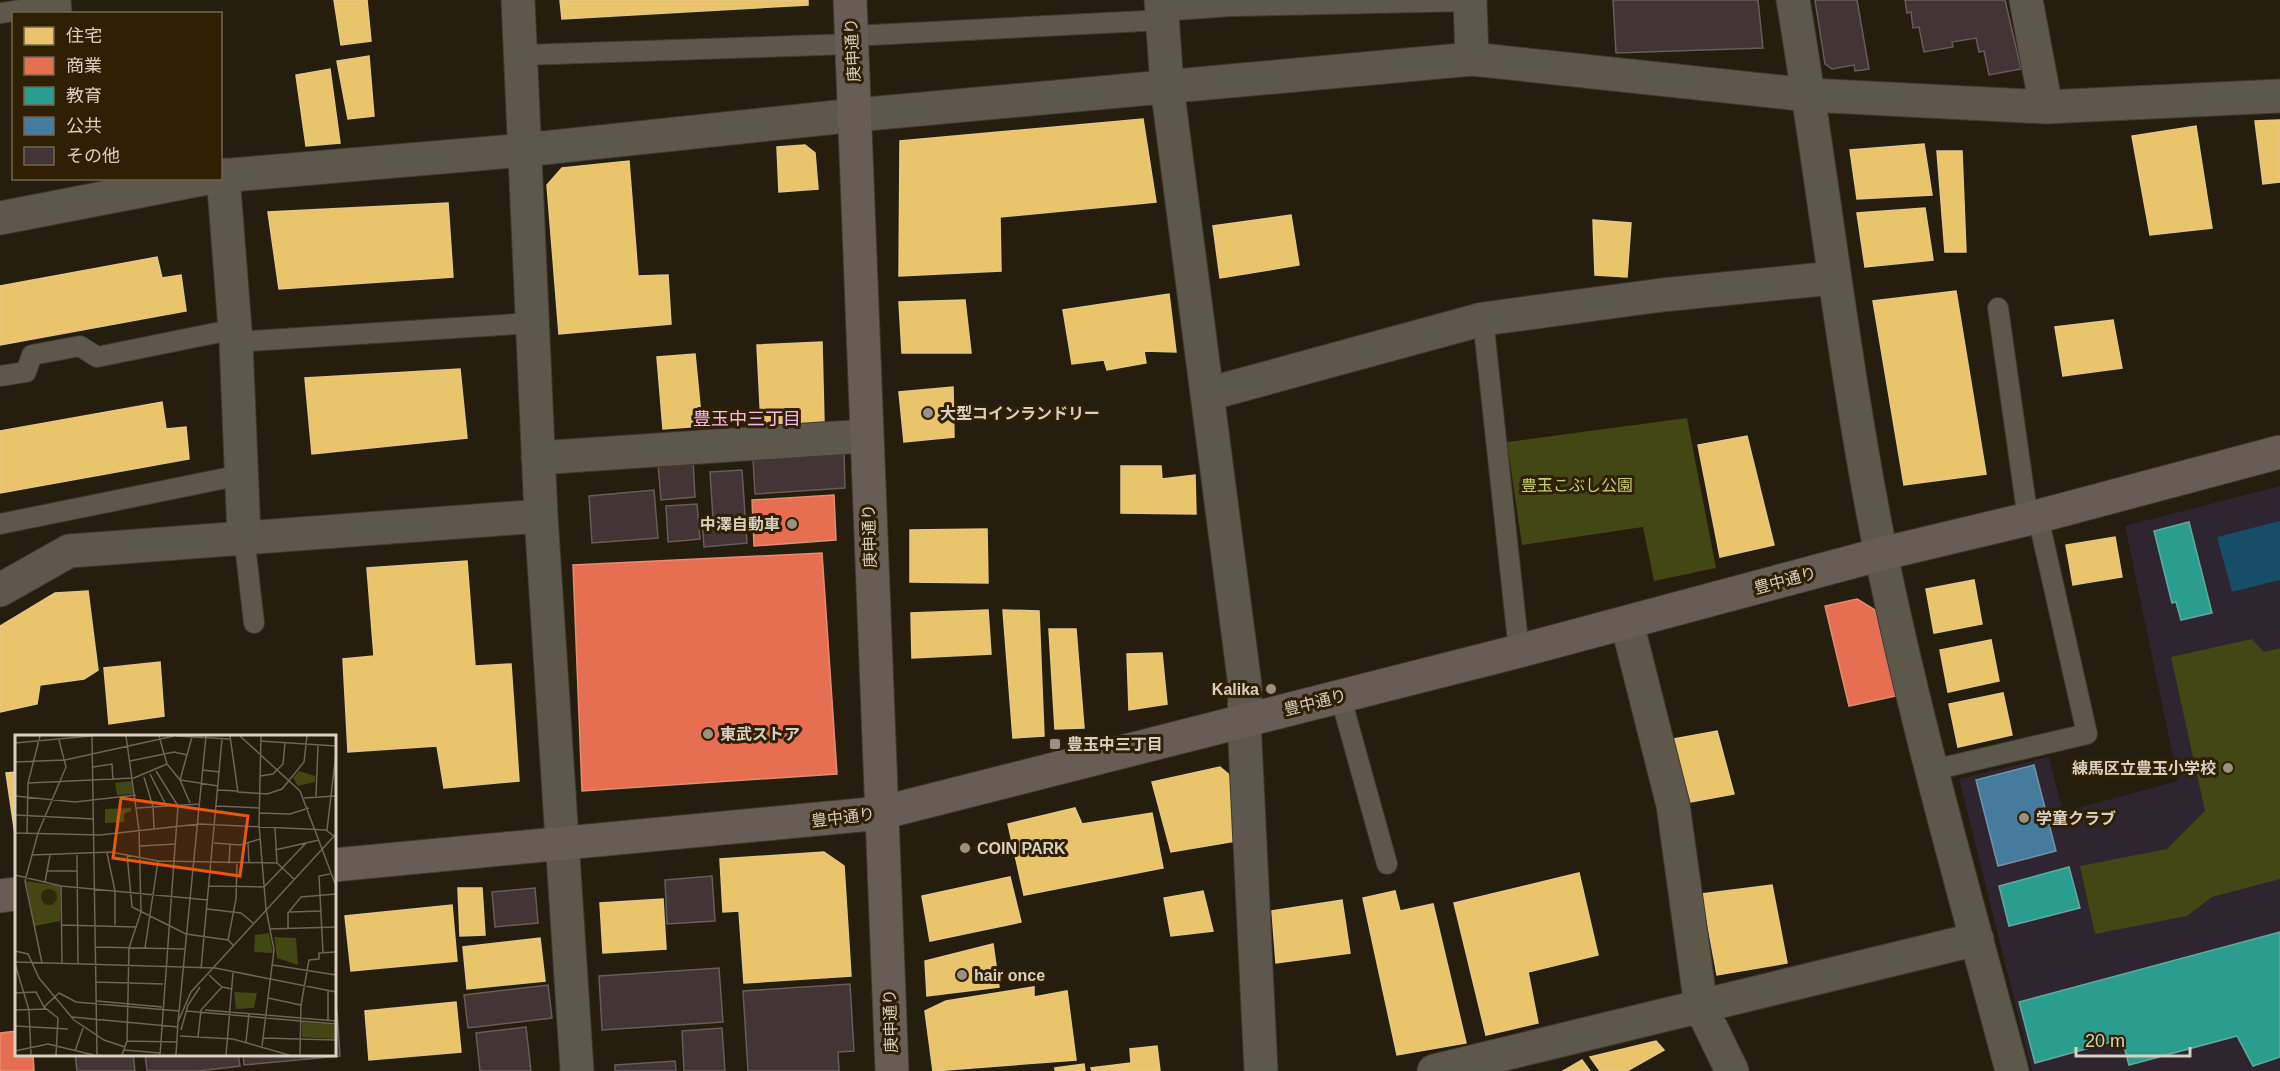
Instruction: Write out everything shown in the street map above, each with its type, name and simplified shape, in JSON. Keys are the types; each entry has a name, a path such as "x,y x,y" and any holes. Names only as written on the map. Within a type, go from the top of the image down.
{"street":[{"path":"518,0 541,516 577,1071"},
{"name":"庚申通り","path":"850,0 856,115 865,436 892,1071"},
{"path":"1470,0 1472,59"},
{"path":"1793,0 1809,95 1833,278 1881,554 1933,770 2012,1071"},
{"path":"2026,0 2046,106"},
{"path":"1162,10 1167,86 1245,686 1244,720 1261,1071"},
{"path":"222,177 524,150 856,115 1472,59 1809,95 2046,106 2280,96"},
{"path":"0,218 76,192 189,180"},
{"path":"217,180 235,336 244,536"},
{"path":"1208,394 1482,319 1662,295 1833,278"},
{"path":"538,458 865,436"},
{"name":"豊中通り","path":"336,865 881,813 1519,651 1881,554 2033,518 2280,452"},
{"path":"0,590 69,551 244,536 541,516"},
{"path":"1627,622 1673,805 1701,1007 1732,1071"},
{"path":"0,896 15,894"},
{"path":"1434,1071 1479,1066 1701,1007 1977,939"}],"lane":[{"path":"522,55 852,40 1162,10 1470,0"},
{"path":"0,13 55,6"},
{"path":"1933,770 2087,734 2033,518 1998,308"},
{"path":"1482,319 1519,651"},
{"path":"0,376 26,372 32,355 80,346 97,357 235,336 532,323"},
{"path":"0,524 242,475"},
{"path":"244,536 254,623"},
{"path":"1340,695 1387,864"}],"shaded area":[{"name":"練馬区立豊玉小学校","path":"2280,486 2280,1071 2032,1071 1959,779 2049,757 2063,812 2178,781 2125,526"}],"green space":[{"name":"豊玉こぶし公園","path":"1687,418 1716,568 1654,581 1643,527 1522,545 1507,442"},
{"path":"2252,639 2264,652 2280,648 2280,879 2212,897 2187,916 2095,934 2080,866 2167,849 2205,811 2171,657"}],"water":[{"path":"2280,521 2280,580 2232,592 2217,537"}],"building: 住宅":[{"path":"334,0 367,0 371,41 341,45"},
{"path":"560,0 808,0 808,5 562,19"},
{"path":"369,56 374,116 348,119 337,61"},
{"path":"330,69 340,143 306,146 296,75"},
{"path":"1143,119 1156,202 1000,217 1001,271 899,276 900,141"},
{"path":"2280,120 2280,182 2263,184 2255,121"},
{"path":"2196,126 2212,228 2150,235 2132,136"},
{"path":"1924,144 1932,195 1857,199 1850,150"},
{"path":"805,145 815,153 818,189 779,192 777,147"},
{"path":"1937,151 1962,151 1966,252 1945,252"},
{"path":"629,161 638,276 668,275 671,324 559,334 547,185 562,168"},
{"path":"448,203 453,277 279,289 268,212"},
{"path":"1925,208 1933,260 1865,267 1857,213"},
{"path":"1291,215 1299,265 1220,278 1213,226"},
{"path":"1593,220 1631,223 1627,277 1595,275"},
{"path":"157,257 162,278 181,275 186,311 0,345 0,286"},
{"path":"1956,291 1986,474 1904,485 1873,301"},
{"path":"1169,294 1176,352 1144,351 1146,363 1107,370 1104,360 1072,364 1063,310"},
{"path":"965,300 971,353 902,353 899,302"},
{"path":"2113,320 2122,368 2063,376 2055,327"},
{"path":"822,342 824,422 761,424 757,345"},
{"path":"695,354 702,426 663,429 657,357"},
{"path":"460,369 467,438 312,454 305,378"},
{"path":"953,387 954,437 904,442 899,392"},
{"path":"162,402 166,429 186,427 189,459 0,493 0,431"},
{"path":"1747,436 1774,545 1720,557 1698,445"},
{"path":"1121,466 1161,466 1162,479 1195,475 1196,514 1121,513"},
{"path":"987,529 988,583 910,582 910,530"},
{"path":"2115,537 2122,577 2073,585 2066,545"},
{"path":"467,561 475,666 511,664 519,781 444,788 437,746 348,752 343,659 374,656 367,568"},
{"path":"1974,580 1982,624 1934,633 1926,589"},
{"path":"88,591 98,670 84,679 40,685 37,704 0,712 0,626 55,593"},
{"path":"988,610 991,654 912,658 911,613"},
{"path":"1003,610 1039,611 1044,736 1013,738"},
{"path":"1049,629 1076,629 1084,728 1055,729"},
{"path":"1991,640 1999,681 1948,692 1940,650"},
{"path":"1162,653 1167,704 1129,710 1127,654"},
{"path":"160,662 164,716 109,724 104,668"},
{"path":"2003,693 2012,735 1958,747 1949,704"},
{"path":"1717,731 1734,794 1691,802 1673,739"},
{"path":"1220,767 1232,777 1235,841 1171,852 1152,782"},
{"path":"15,772 15,834 6,773"},
{"path":"1075,808 1082,824 1152,813 1163,868 1024,895 1008,824"},
{"path":"824,852 844,866 851,976 744,983 739,911 723,912 720,859"},
{"path":"1579,873 1598,955 1528,972 1538,1023 1486,1035 1454,903"},
{"path":"1010,877 1021,922 930,941 922,896"},
{"path":"1772,885 1787,963 1717,975 1702,894"},
{"path":"458,888 482,888 485,935 460,936"},
{"path":"1203,891 1213,931 1171,936 1164,898"},
{"path":"1395,891 1400,911 1433,904 1466,1043 1397,1055 1363,898"},
{"path":"663,899 666,949 603,953 600,903"},
{"path":"1342,900 1350,953 1276,963 1272,911"},
{"path":"452,905 457,961 351,971 345,916"},
{"path":"540,938 545,981 467,989 463,947"},
{"path":"993,944 999,987 927,996 925,961"},
{"path":"1034,987 1034,997 1067,991 1076,1060 933,1071 925,1011 946,1001"},
{"path":"456,1002 461,1052 369,1060 365,1011"},
{"path":"1656,1041 1664,1050 1627,1071 1600,1071 1590,1057"},
{"path":"1157,1046 1160,1071 1092,1071 1091,1068 1131,1063 1130,1049"},
{"path":"1582,1060 1590,1071 1563,1071"},
{"path":"1084,1064 1085,1071 1055,1071 1055,1068"}],"building: 商業":[{"path":"834,495 836,540 754,546 752,500"},
{"path":"822,553 837,774 582,791 573,565"},
{"path":"1857,599 1875,610 1896,696 1849,706 1825,606"},
{"path":"15,1031 15,1056 33,1056 34,1071 0,1071 0,1033"}],"building: 教育":[{"path":"2189,522 2212,613 2181,620 2176,602 2172,603 2154,531"},
{"path":"2069,867 2080,908 2009,926 1999,886"},
{"path":"2280,932 2280,1057 2253,1066 2237,1036 2129,1065 2122,1039 2035,1063 2019,1002"}],"building: 公共":[{"path":"2034,765 2056,851 1998,866 1976,780"}],"building: その他":[{"path":"1613,0 1758,0 1763,48 1616,53"},
{"path":"1815,0 1857,0 1869,69 1855,71 1854,65 1832,69 1825,64"},
{"path":"1905,0 2005,0 2021,69 1989,75 1984,51 1979,52 1976,38 1952,42 1953,47 1924,52 1919,27 1913,28 1911,12 1907,13"},
{"path":"844,454 845,488 755,494 753,459"},
{"path":"693,460 695,497 661,500 658,463"},
{"path":"742,470 747,543 704,547 702,520 713,519 710,472"},
{"path":"654,490 658,538 592,543 589,496"},
{"path":"697,504 700,539 668,542 666,506"},
{"path":"712,876 715,921 667,924 665,880"},
{"path":"535,888 538,923 495,927 492,892"},
{"path":"719,968 723,1022 602,1030 599,976"},
{"path":"850,984 854,1051 838,1052 839,1071 748,1071 743,991"},
{"path":"548,985 552,1018 468,1028 464,995"},
{"path":"337,1011 340,1056 244,1065 243,1056 336,1056"},
{"path":"526,1027 531,1071 480,1071 476,1033"},
{"path":"722,1028 725,1071 684,1071 682,1031"},
{"path":"75,1056 133,1056 135,1071 77,1071"},
{"path":"145,1056 238,1056 240,1066 198,1071 147,1071"},
{"path":"675,1061 676,1071 615,1071 615,1065"}],"place":[{"name":"大型コインランドリー","path":"928,413"},
{"name":"中澤自動車","path":"792,524"},
{"name":"Kalika","path":"1271,689"},
{"name":"東武ストア","path":"708,734"},
{"name":"豊玉中三丁目","path":"1055,744"},
{"name":"練馬区立豊玉小学校","path":"2228,768"},
{"name":"学童クラブ","path":"2024,818"},
{"name":"COIN PARK","path":"965,848"},
{"name":"hair once","path":"962,975"}],"district":[{"name":"豊玉中三丁目","path":"747,419"}]}
